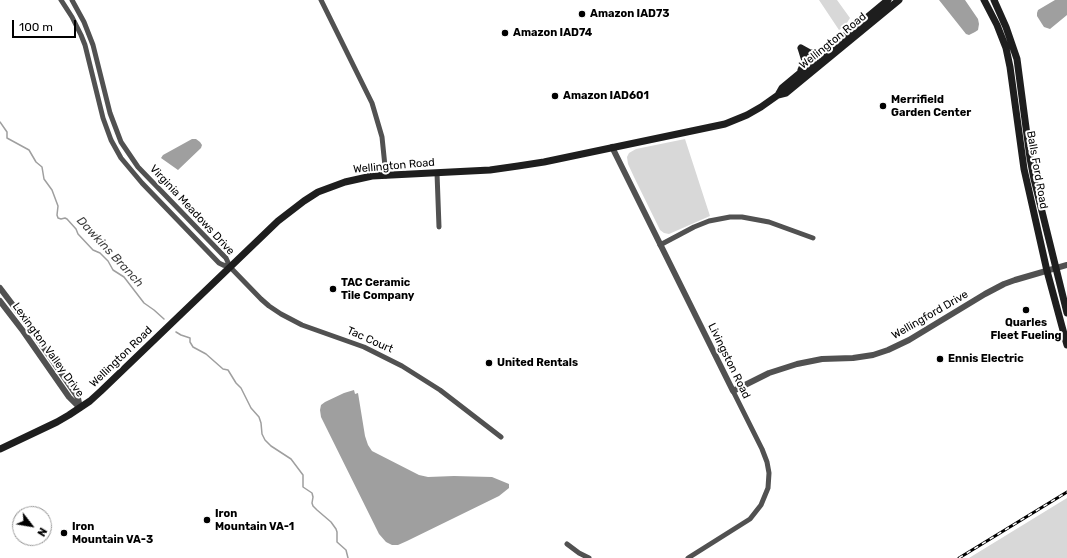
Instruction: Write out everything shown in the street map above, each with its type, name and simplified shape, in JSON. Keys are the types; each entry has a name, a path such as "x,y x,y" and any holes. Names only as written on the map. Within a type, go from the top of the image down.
{"main road":[{"name":"Wellington Road","path":"778,95 782,88 888,0"},
{"name":"Wellington Road","path":"0,449 57,422 80,408 101,391 278,221 309,197 328,188 360,178 490,170 518,166 725,124 754,111 778,95 786,93 899,0"},
{"name":"Balls Ford Road","path":"984,0 997,25 1006,48 1024,169 1047,271 1067,345"},
{"name":"Balls Ford Road","path":"994,0 1006,26 1017,59 1034,179 1067,313"},
{"path":"799,74 805,61 801,48 810,53 814,53 830,48"},
{"path":"1016,112 1021,116 1026,126"}],"street":[{"name":"Virginia Meadows Drive","path":"61,0 82,35 103,118 111,140 121,158 142,184 219,263 230,267"},
{"name":"Virginia Meadows Drive","path":"72,0 84,22 93,45 110,113 121,142 138,167 226,258 230,267"},
{"path":"321,0 372,103 382,137 386,176"},
{"name":"Livingston Road","path":"612,147 762,448 767,462 769,473 768,488 761,505 750,519 688,558"},
{"path":"437,173 439,227"},
{"path":"660,245 694,227 709,221 730,217 742,217 769,222 813,238"},
{"name":"Wellingford Drive","path":"733,391 769,373 797,364 822,359 873,355 888,350 909,340 993,289 1015,280 1067,265"},
{"name":"Tac Court","path":"230,267 269,306 302,325 364,347 402,366 440,390 501,437"},
{"name":"Lexington Valley Drive","path":"0,288 31,329 75,393 80,403 80,408"},
{"name":"Lexington Valley Drive","path":"0,301 69,397 80,408"},
{"path":"567,544 589,558"}],"shaded area":[{"path":"819,0 837,0 850,18 845,26 839,30"},
{"path":"939,0 965,0 978,19 978,30 969,35 966,34"},
{"path":"1055,0 1067,0 1067,15 1050,29 1044,27 1037,16 1037,13 1038,10"},
{"path":"192,139 196,139 200,142 202,145 201,148 178,170 161,158 163,155"},
{"path":"685,139 710,216 669,234 660,230 628,164 627,157 629,153 636,149"},
{"path":"354,390 355,394 358,393 365,436 372,451 419,475 428,477 492,477 509,484 509,488 499,496 398,545 392,545 386,542 379,534 321,417 321,405 344,393"},
{"path":"1067,498 1067,558 969,558"}],"waterway":[{"name":"Dawkins Branch","path":"0,122 7,132 7,138 29,150 36,162 42,167 44,179 52,190 58,206 58,218 67,219 76,229 78,234 93,250 100,253 108,261 113,270 124,277 144,303 164,319"},
{"name":"Dawkins Branch","path":"176,332 190,338 190,342 193,347 206,354 223,369 228,370 241,388 251,408 259,417 262,434 265,440 271,446 291,459 303,475 303,487 312,493 313,506 331,522 336,529 337,542 346,550 348,558"}],"railway":[{"path":"959,558 1067,492"}],"place":[{"name":"Amazon IAD73","path":"582,14"},
{"name":"Amazon IAD74","path":"505,33"},
{"name":"Amazon IAD601","path":"555,96"},
{"name":"Merrifield Garden Center","path":"883,106"},
{"name":"TAC Ceramic Tile Company","path":"333,289"},
{"name":"Quarles Fleet Fueling","path":"1026,310"},
{"name":"Ennis Electric","path":"940,359"},
{"name":"United Rentals","path":"489,363"},
{"name":"Iron Mountain VA-1","path":"207,520"},
{"name":"Iron Mountain VA-3","path":"64,533"}]}
